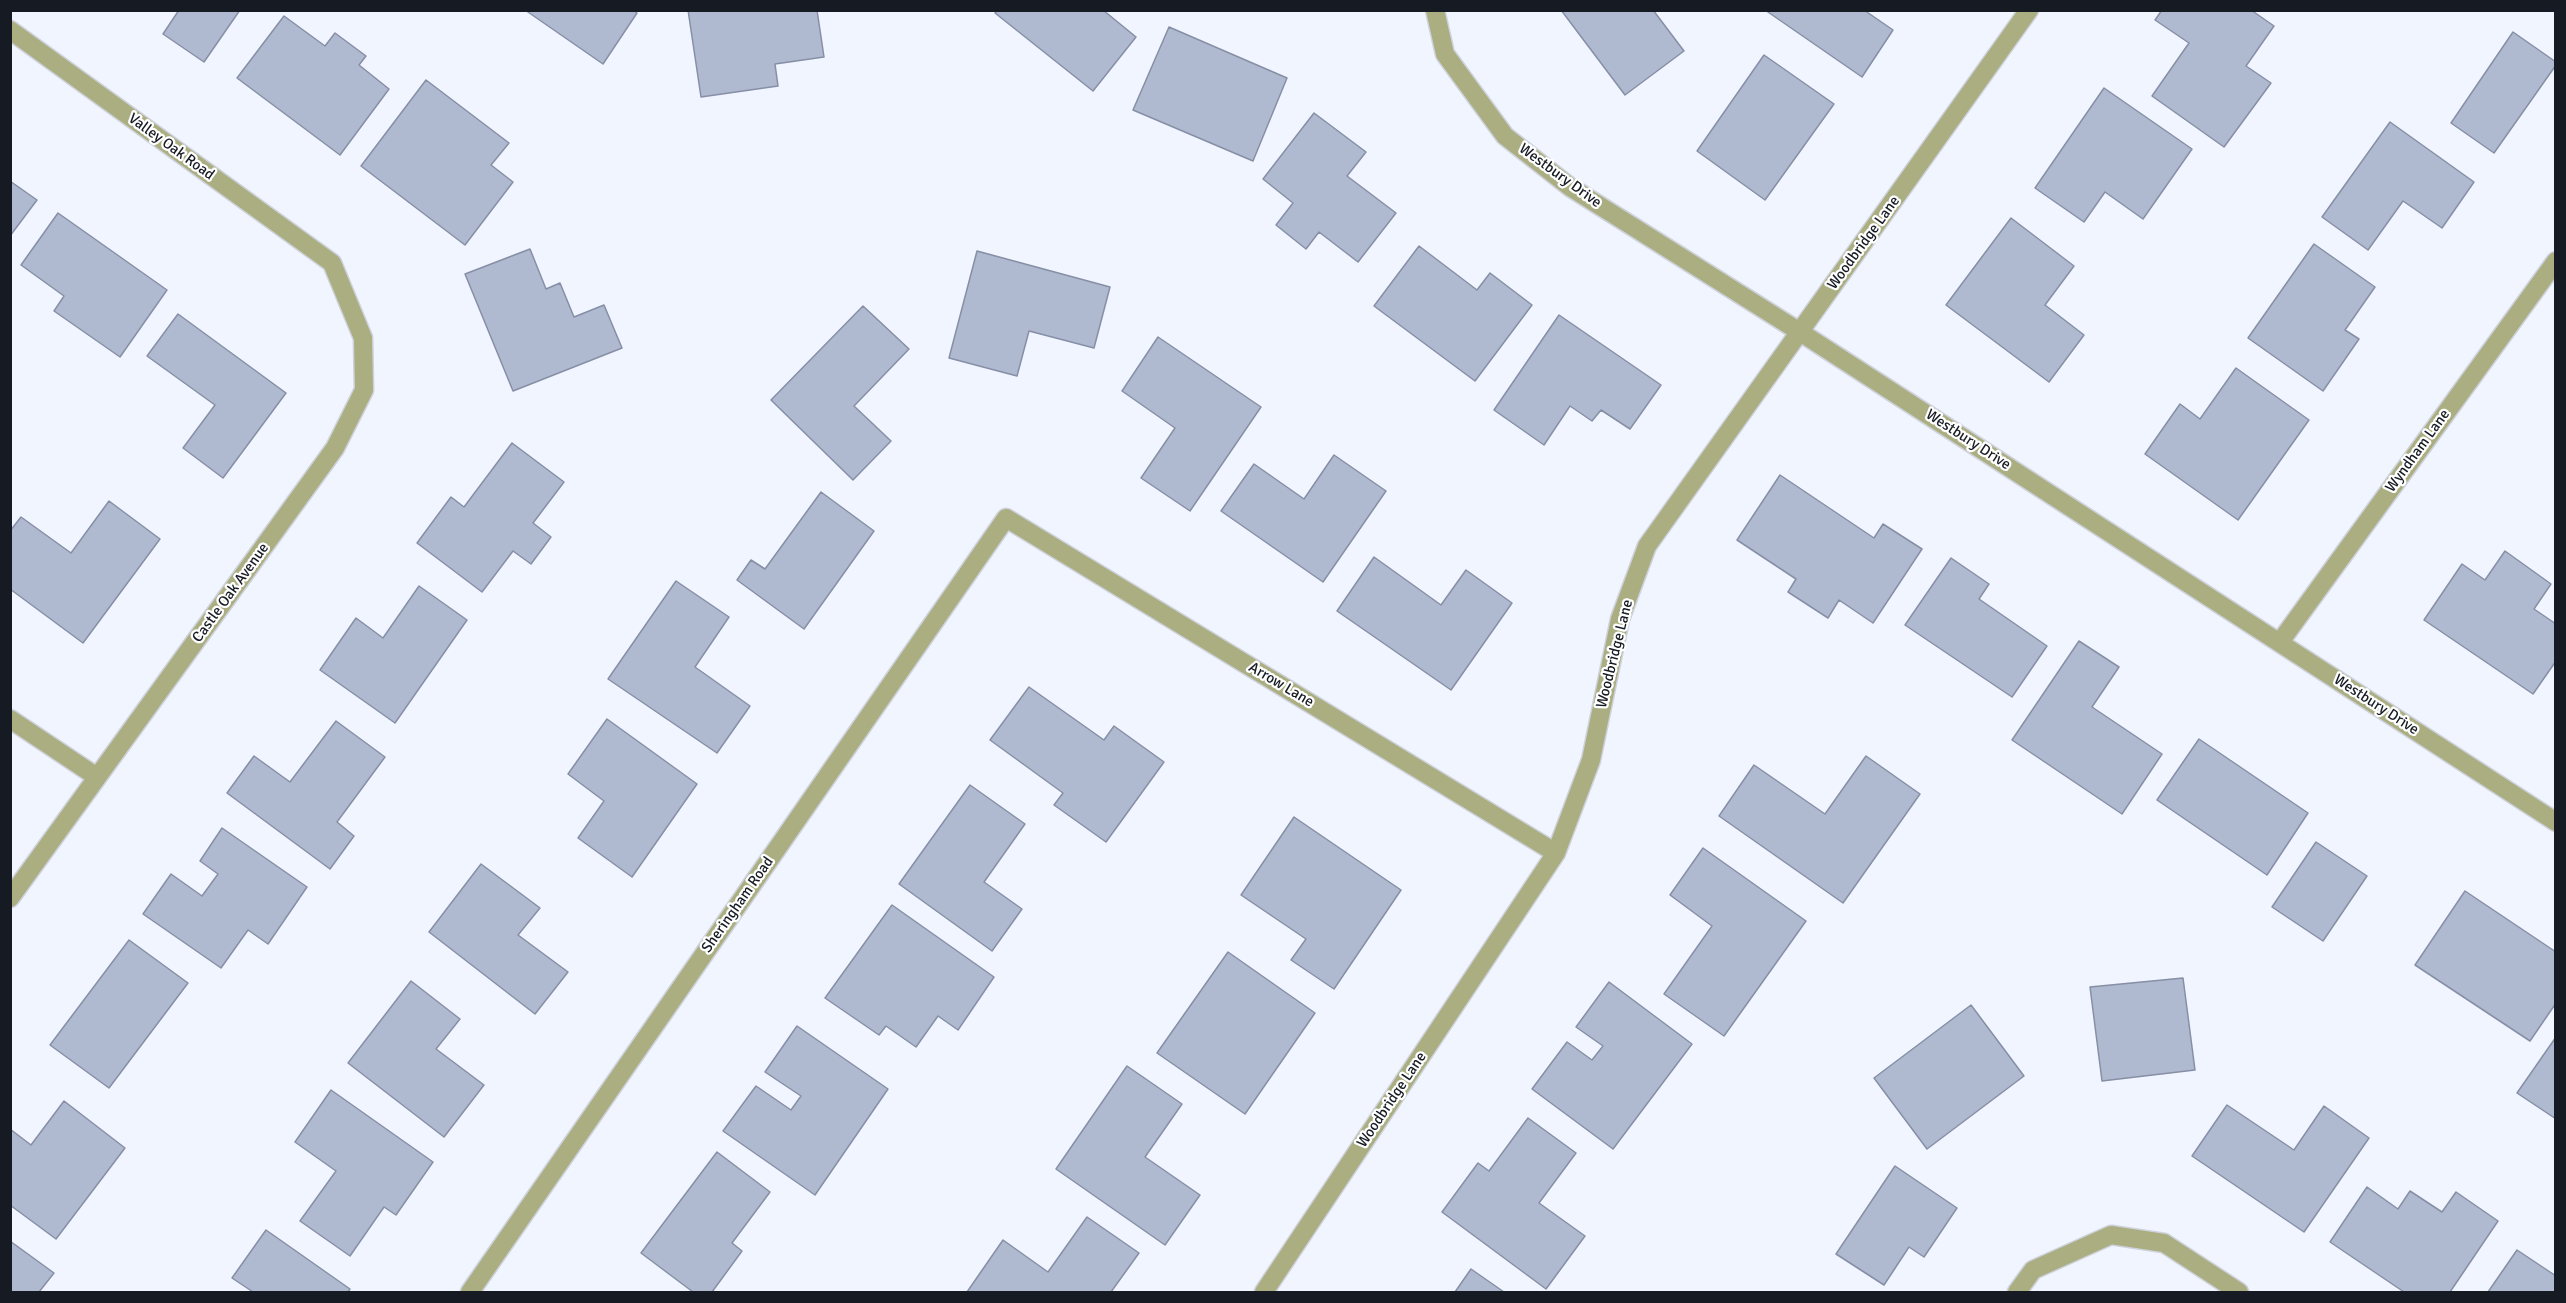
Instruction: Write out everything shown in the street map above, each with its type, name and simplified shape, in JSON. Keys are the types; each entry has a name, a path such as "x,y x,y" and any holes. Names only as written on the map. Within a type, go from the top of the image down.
{"street":[{"name":"Westbury Drive","path":"1436,10 1445,54 1505,136 1570,187 1800,332 2556,822"},
{"name":"Woodbridge Lane","path":"1264,1293 1556,852 1591,760 1620,619 1647,546 2030,10"},
{"name":"Valley Oak Road","path":"10,30 332,263"},
{"name":"Wyndham Lane","path":"2280,642 2556,261"},
{"name":"Castle Oak Avenue","path":"10,898 335,448 364,390 363,338 332,263"},
{"name":"Arrow Lane","path":"1006,518 1556,852"},
{"name":"Sheringham Road","path":"470,1293 1006,518"},
{"path":"10,719 97,777"},
{"path":"2017,1293 2032,1270 2111,1236 2164,1242 2239,1293"}],"building":[{"path":"179,10 240,10 204,62 163,34"},
{"path":"525,10 633,10 637,13 603,64"},
{"path":"688,10 817,10 824,57 775,64 778,86 701,97"},
{"path":"998,10 1103,10 1136,37 1093,91 995,13"},
{"path":"1561,10 1653,10 1684,51 1625,95"},
{"path":"1765,10 1864,10 1893,30 1862,77"},
{"path":"2162,10 2251,10 2274,26 2246,66 2271,83 2224,147 2152,96 2189,43 2155,20"},
{"path":"284,16 325,46 335,33 366,56 359,65 389,89 340,155 237,78"},
{"path":"1169,27 1287,78 1253,161 1133,110"},
{"path":"2513,32 2556,62 2556,65 2494,153 2451,123"},
{"path":"1764,55 1834,104 1765,200 1697,151"},
{"path":"426,80 509,143 491,165 513,182 465,245 361,166"},
{"path":"2104,88 2192,149 2143,219 2105,192 2084,222 2035,188"},
{"path":"1314,113 1366,152 1347,176 1396,213 1358,262 1319,232 1306,249 1276,225 1293,203 1263,179"},
{"path":"2390,122 2474,182 2442,228 2403,201 2368,250 2322,217"},
{"path":"10,181 37,200 10,236"},
{"path":"58,213 167,290 120,357 54,311 64,296 21,265"},
{"path":"2011,218 2074,266 2045,305 2084,335 2049,382 1946,305"},
{"path":"2314,244 2375,287 2345,330 2359,339 2323,391 2248,338"},
{"path":"1419,246 1477,290 1490,273 1532,305 1475,381 1374,306"},
{"path":"530,249 546,289 560,283 574,317 604,305 622,348 513,391 465,274"},
{"path":"977,251 1110,287 1094,348 1029,331 1017,376 949,358"},
{"path":"863,306 909,349 854,406 891,441 853,480 771,400"},
{"path":"178,314 286,393 223,478 183,448 215,405 147,356"},
{"path":"1559,315 1661,385 1630,429 1601,410 1592,421 1570,406 1544,445 1494,410"},
{"path":"1158,337 1261,407 1190,511 1141,478 1175,428 1122,391"},
{"path":"2236,368 2309,420 2238,520 2145,454 2180,404 2200,419"},
{"path":"512,443 564,482 533,523 551,537 531,564 513,551 482,592 417,543 451,497 464,507"},
{"path":"1334,455 1386,491 1323,582 1221,511 1254,464 1304,499"},
{"path":"1780,475 1874,538 1883,524 1922,549 1873,623 1839,600 1828,618 1788,592 1796,579 1737,540"},
{"path":"821,492 874,531 804,629 737,580 751,560 765,569"},
{"path":"109,501 160,539 83,643 10,589 10,531 21,517 71,553"},
{"path":"2505,551 2551,584 2534,609 2556,624 2556,661 2533,694 2424,620 2462,564 2485,580"},
{"path":"1374,557 1441,605 1466,570 1512,603 1451,690 1337,611"},
{"path":"1951,558 1989,584 1979,599 2047,646 2012,697 1905,625"},
{"path":"676,581 729,617 695,667 750,706 717,753 608,679"},
{"path":"419,586 467,620 395,723 320,670 356,618 383,638"},
{"path":"2079,641 2119,667 2092,707 2162,754 2122,814 2012,740"},
{"path":"1029,687 1104,740 1114,726 1164,762 1106,842 1054,805 1063,793 990,740"},
{"path":"607,719 697,784 632,877 578,838 604,801 568,774"},
{"path":"336,721 385,757 337,822 354,836 330,869 227,793 254,756 290,782"},
{"path":"2199,739 2308,813 2267,875 2157,800"},
{"path":"1866,756 1920,794 1843,903 1719,816 1754,765 1825,814"},
{"path":"970,785 1025,824 984,882 1022,909 992,951 899,884"},
{"path":"1294,817 1401,890 1334,989 1291,960 1306,939 1241,895"},
{"path":"222,828 307,887 268,944 248,930 221,968 143,914 171,874 202,896 218,874 200,861"},
{"path":"2316,842 2367,876 2323,941 2272,907"},
{"path":"1703,848 1806,921 1724,1036 1664,994 1712,926 1670,895"},
{"path":"481,864 540,908 518,935 568,972 535,1014 429,932"},
{"path":"2465,891 2556,952 2556,1003 2530,1041 2415,965"},
{"path":"892,905 994,977 958,1030 938,1016 916,1047 886,1026 879,1035 825,998"},
{"path":"129,940 188,983 109,1088 50,1045"},
{"path":"1228,952 1315,1013 1245,1114 1157,1053"},
{"path":"2183,978 2195,1070 2102,1081 2090,987"},
{"path":"411,981 460,1019 436,1049 484,1085 444,1137 348,1063"},
{"path":"1609,982 1692,1044 1613,1149 1532,1089 1567,1042 1592,1060 1603,1046 1576,1027"},
{"path":"1971,1005 2024,1076 1927,1149 1874,1078"},
{"path":"797,1026 888,1089 815,1195 723,1131 756,1086 791,1110 801,1096 765,1072"},
{"path":"2556,1037 2556,1119 2517,1093"},
{"path":"1127,1066 1182,1104 1145,1157 1200,1195 1165,1245 1056,1169"},
{"path":"331,1090 433,1162 396,1215 384,1207 350,1256 300,1221 336,1171 295,1142"},
{"path":"64,1101 125,1148 56,1239 10,1205 10,1129 31,1145"},
{"path":"2227,1105 2294,1150 2324,1106 2369,1138 2304,1232 2192,1156"},
{"path":"1528,1118 1576,1153 1539,1203 1585,1236 1546,1289 1442,1212 1478,1163 1489,1171"},
{"path":"717,1152 770,1192 732,1243 742,1251 712,1292 693,1292 641,1253"},
{"path":"1895,1166 1957,1208 1924,1257 1909,1247 1884,1285 1836,1254"},
{"path":"2367,1187 2398,1209 2410,1191 2442,1212 2456,1192 2498,1221 2450,1292 2404,1292 2330,1242"},
{"path":"1087,1217 1139,1253 1111,1292 967,1292 1003,1240 1048,1272"},
{"path":"266,1230 350,1289 348,1292 253,1292 232,1278"},
{"path":"10,1241 54,1273 39,1292 10,1292"},
{"path":"2517,1250 2556,1276 2556,1292 2488,1292"},
{"path":"1471,1269 1504,1292 1455,1292"}]}
